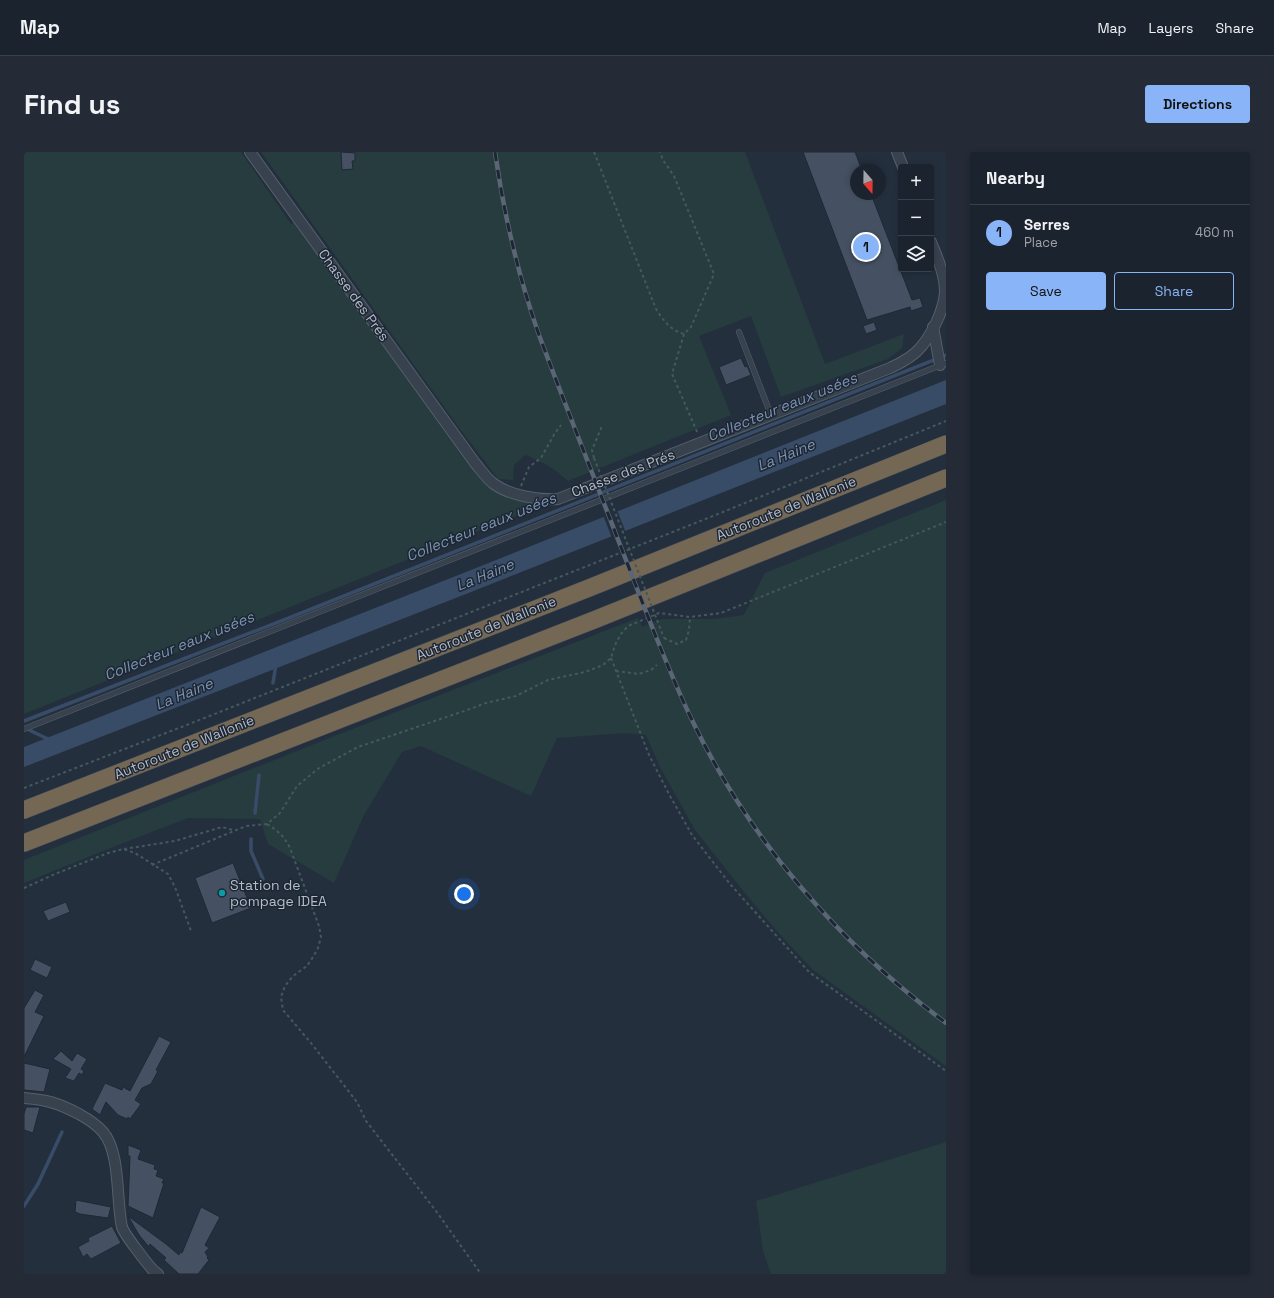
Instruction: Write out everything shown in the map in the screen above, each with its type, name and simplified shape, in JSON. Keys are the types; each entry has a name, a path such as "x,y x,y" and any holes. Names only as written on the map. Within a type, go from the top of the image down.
{"highway":[{"name":"Autoroute de Wallonie","path":"24,810 596,585 946,444"},
{"path":"24,843 599,618 946,478"}],"street":[{"name":"Chasse des Prés","path":"250,152 475,463 494,484 518,495 547,500 558,499 890,368 902,362 921,348 936,324"},
{"path":"897,152 902,164"},
{"path":"934,249 940,264 945,291 943,305 936,324 943,364"},
{"path":"24,1098 55,1103 84,1117 104,1133 108,1140 114,1160 122,1229 152,1269 158,1274"}],"lane":[{"path":"739,332 765,403 771,415"},
{"path":"24,729 943,364"}],"path":[{"path":"594,152 656,309 663,320 676,332 684,334"},
{"path":"660,152 663,160 674,176 714,274 692,327 684,334 672,374 701,442"},
{"path":"24,788 723,512 946,421"},
{"path":"518,495 529,467 541,458 561,425"},
{"path":"602,426 592,450 594,458 664,638 677,644 686,640 689,630 690,617"},
{"path":"152,865 234,830 246,826 267,824 280,813 297,786 319,768 358,748 486,703 516,696 548,680 593,670 604,664 610,658 621,634 628,626 659,613 690,617 721,613 946,522"},
{"path":"610,658 648,755 692,835 730,884 809,972 946,1071"},
{"path":"616,671 639,674 651,670 657,665"},
{"path":"267,824 284,837 290,848 320,926 321,937 318,948 307,966 293,976 285,986 281,997 283,1010 357,1102 366,1121 436,1211 481,1274"},
{"path":"24,888 108,853 123,849 175,841 222,827 234,830"},
{"path":"123,849 136,853 152,865 168,874 175,887 191,931"}],"green space":[{"path":"24,152 241,152 291,224 298,219 494,484 518,495 558,499 24,714"},
{"path":"261,152 745,152 825,364 904,334 902,348 888,359 781,397 751,316 699,336 731,415 568,481 548,466 525,455 514,465 513,480 498,479 457,425"},
{"path":"946,500 946,1066 812,969 776,930 695,830 660,767 646,735 624,733 557,738 531,796 421,746 402,752 364,815 334,883 268,844 260,819 188,818 24,883 24,860 337,735 638,618 642,627 662,619 714,619 744,615 765,573"},
{"path":"946,1142 946,1274 771,1274 763,1251 756,1201"}],"water":[{"name":"La Haine","path":"946,380 946,404 24,767 24,747"}],"pier":[{"path":"617,510 626,533 612,538 603,515"}],"building":[{"path":"341,152 355,153 355,161 352,161 353,169 342,170"},
{"path":"803,152 855,152 860,164 850,164 850,200 873,200 898,264 898,272 901,272 912,300 920,298 923,307 911,311 910,307 867,320"},
{"path":"874,322 877,330 866,334 863,326"},
{"path":"741,358 751,375 726,385 719,367"},
{"name":"Station de pompage IDEA","path":"233,863 251,908 212,923 195,878"},
{"path":"66,902 70,912 48,921 43,911"},
{"path":"35,959 52,967 47,978 30,970"},
{"path":"35,990 44,995 35,1012 44,1016 24,1057 24,1008"},
{"path":"159,1036 171,1042 156,1070 158,1071 151,1084 142,1088 135,1100 141,1104 130,1119 128,1117 127,1119 118,1115 106,1102 100,1115 92,1109 105,1083 122,1090 123,1087 130,1091"},
{"path":"61,1051 72,1061 77,1053 87,1059 81,1069 84,1071 82,1075 79,1073 74,1081 65,1078 71,1069 53,1059"},
{"path":"24,1063 50,1069 44,1092 24,1090"},
{"path":"26,1107 40,1107 33,1133 24,1130 24,1114"},
{"path":"128,1145 141,1150 138,1159 155,1165 154,1169 158,1170 156,1176 164,1179 153,1218 128,1206 130,1156 128,1156"},
{"path":"76,1200 111,1207 108,1218 75,1212"},
{"path":"201,1207 220,1217 205,1245 209,1248 205,1252 209,1260 198,1274 179,1274 164,1260 166,1258 150,1244 149,1247 139,1235 128,1216 179,1255 180,1252 182,1253"},
{"path":"112,1226 121,1243 91,1259 87,1254 83,1257 78,1247 89,1241 88,1238"}],"waterway":[{"name":"Collecteur eaux usées","path":"24,721 299,614 946,355"},
{"path":"273,683 276,664"},
{"path":"25,728 50,740"},
{"path":"255,813 259,775"},
{"path":"251,839 251,851 263,879"},
{"path":"24,1206 38,1184 62,1132"}],"railway":[{"path":"495,152 512,245 539,335 662,651 691,718 714,763 740,806 769,847 800,886 834,924 869,959 946,1023"}],"place":[{"name":"Serres","path":"866,247"},
{"name":"Station de pompage IDEA","path":"222,893"}]}
